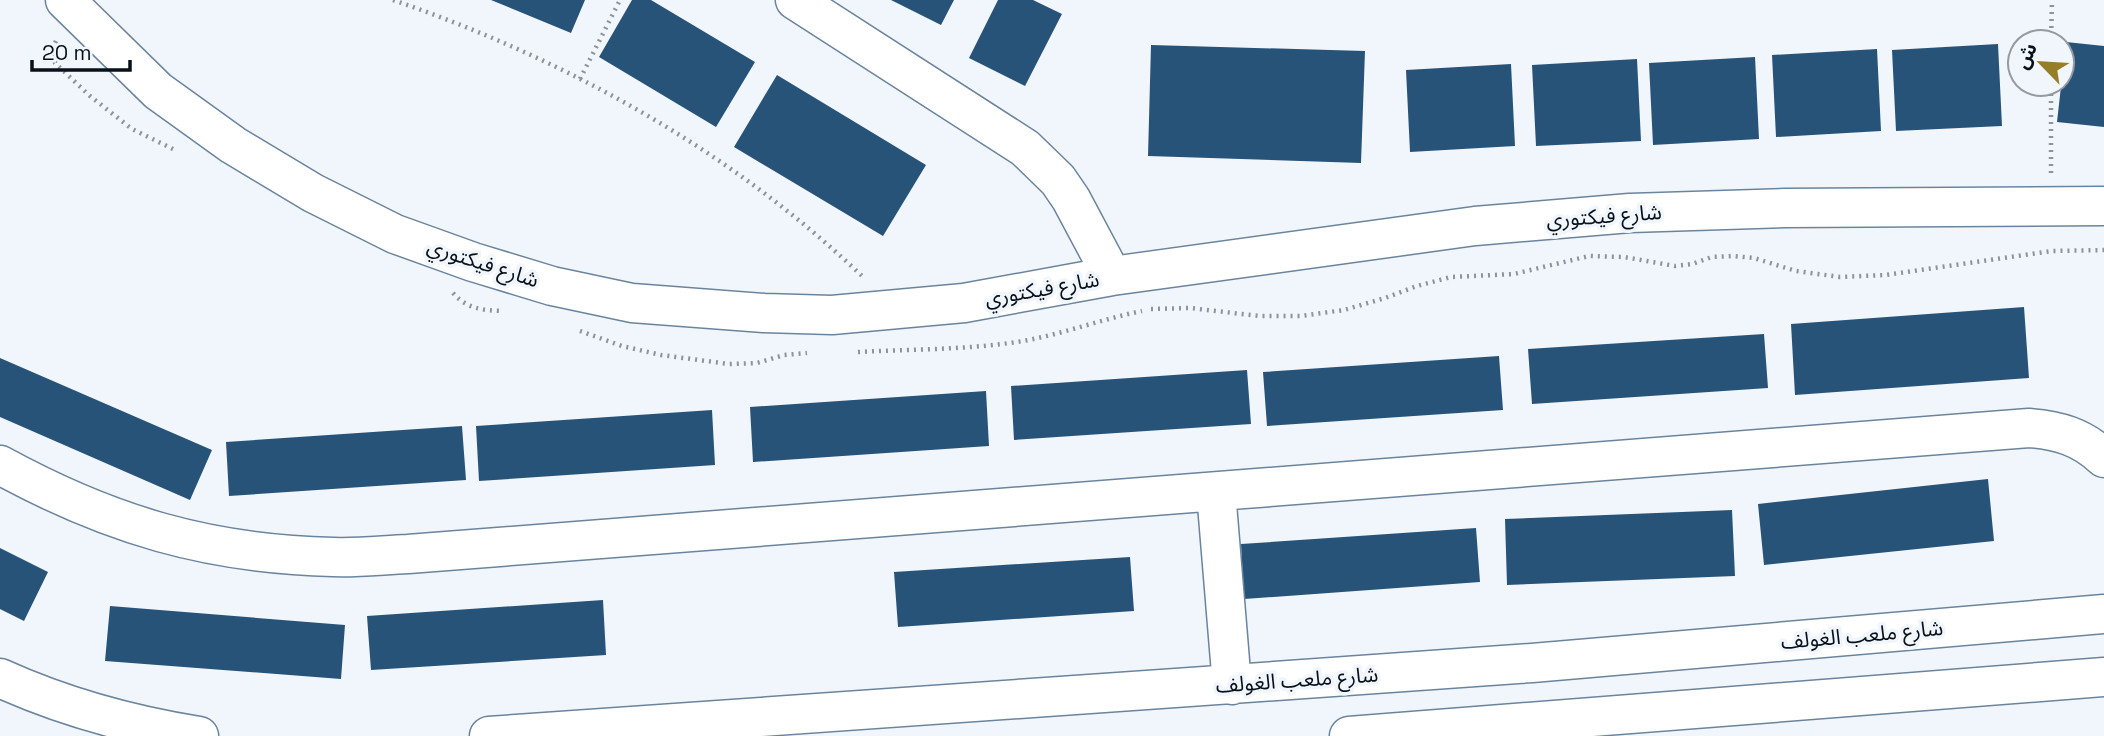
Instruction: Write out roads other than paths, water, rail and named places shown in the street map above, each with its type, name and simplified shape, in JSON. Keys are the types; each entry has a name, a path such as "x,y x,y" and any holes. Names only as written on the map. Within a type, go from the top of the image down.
{"street":[{"name":"شارع فيكتوري","path":"65,0 158,91 233,145 313,193 395,234 473,262 552,286 632,303 764,313 832,315 898,311 964,303 1112,276 1475,226 1630,213 1785,208 2104,206"},
{"path":"795,0 1025,148 1058,180 1071,199 1112,276"},
{"path":"0,465 52,493 120,521 190,541 262,553 335,558 2029,428 2052,430 2074,437 2094,448 2104,458"},
{"path":"1216,492 1232,685"},
{"name":"شارع ملعب الغولف","path":"489,736 610,732 1532,663 2100,610"},
{"path":"1532,663 1537,729"},
{"path":"1349,736 1606,725 2104,677"},
{"path":"0,678 83,711 154,729 199,736"}]}
